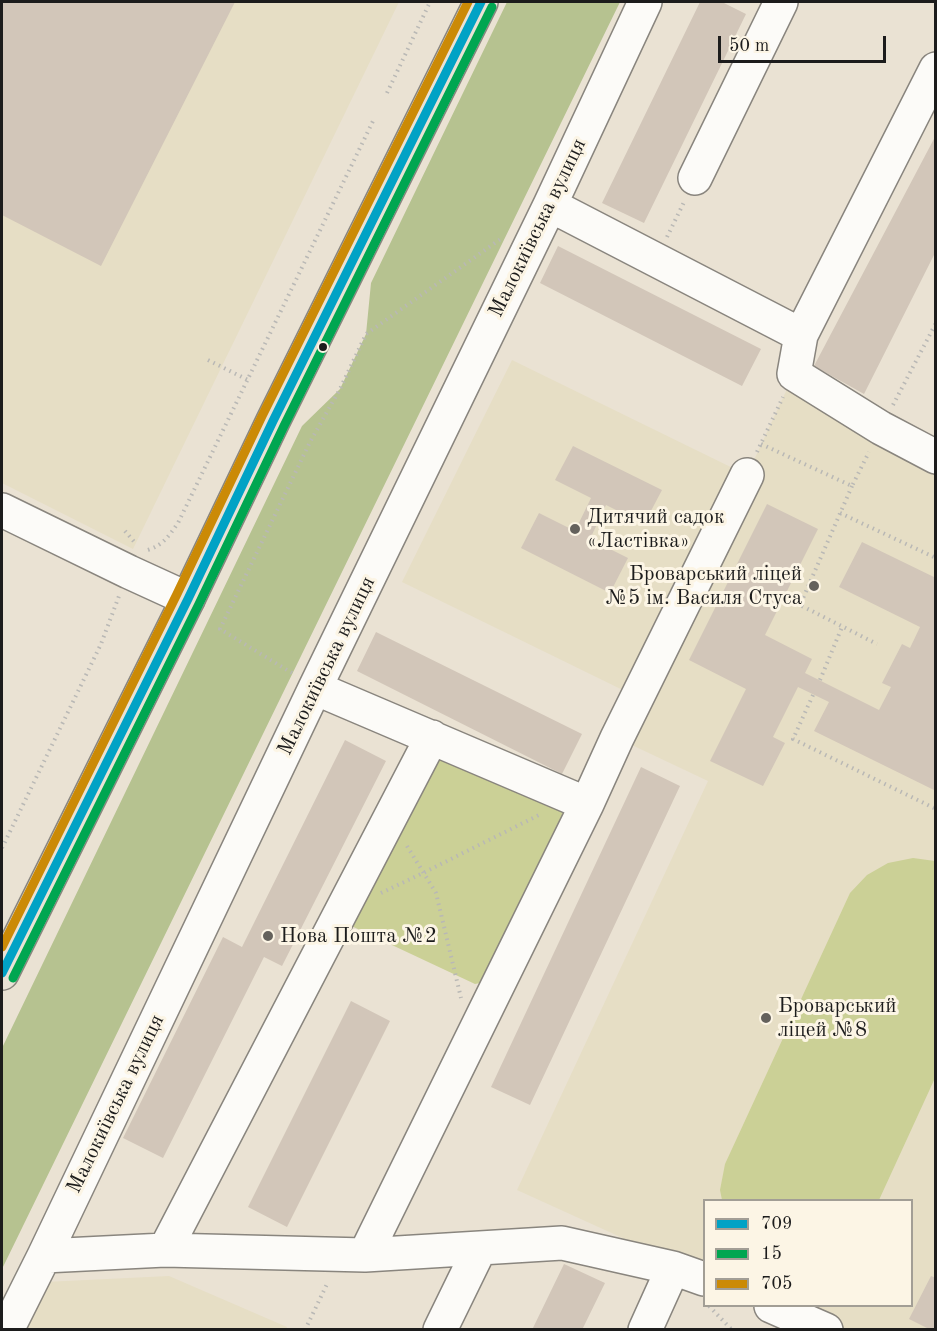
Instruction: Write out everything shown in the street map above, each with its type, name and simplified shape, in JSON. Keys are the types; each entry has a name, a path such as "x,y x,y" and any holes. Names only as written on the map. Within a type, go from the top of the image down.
{"main road":[{"path":"2,973 481,2"}],"street":[{"name":"Малокиївська вулиця","path":"7,1329 550,205 645,2"},
{"path":"695,178 781,2"},
{"path":"936,69 799,348 794,374 881,428 936,457"},
{"path":"550,205 799,348"},
{"path":"353,1255 471,1040 580,801 617,738 747,475"},
{"path":"5,503 129,572 188,599"},
{"path":"315,688 580,801"},
{"path":"165,1250 432,737"},
{"path":"44,1256 165,1250 353,1255 562,1243 674,1268 703,1279"},
{"path":"440,1329 480,1248"},
{"path":"645,1329 674,1268"},
{"path":"776,1307 826,1329"}],"path":[{"path":"387,93 430,2"},
{"path":"125,531 140,549 146,551 161,545 178,523 374,118"},
{"path":"315,688 220,629 310,442 340,389 366,334 512,232"},
{"path":"877,644 800,605 852,486 936,323"},
{"path":"747,475 788,387 783,381 782,372 799,348"},
{"path":"208,360 248,380"},
{"path":"761,444 852,486"},
{"path":"840,513 936,558"},
{"path":"2,848 100,644 121,589"},
{"path":"819,680 842,627"},
{"path":"813,695 792,739 936,809"},
{"path":"341,912 580,801"},
{"path":"390,818 436,893 471,1040"},
{"path":"305,1329 353,1255"},
{"path":"711,1307 732,1329"}],"shaded area":[{"path":"2,2 399,2 133,549 2,483"},
{"path":"512,360 747,475 794,374 935,457 935,1329 826,1329 773,1307 913,1307 913,1199 703,1199 703,1275 517,1190 708,781 617,738 637,697 402,582"},
{"path":"169,1276 287,1327 286,1330 22,1330 45,1282"}],"green space":[{"path":"507,2 620,2 2,1269 2,1048 302,426 340,389 366,334 371,283"},
{"path":"431,752 557,800 568,816 489,981 475,984 345,923"},
{"path":"913,858 935,861 935,1078 879,1199 722,1199 720,1190 725,1164 850,893 867,875 888,863"}],"building":[{"path":"2,2 235,2 101,266 2,215"},
{"path":"700,2 725,2 746,14 644,223 602,203"},
{"path":"936,135 936,251 864,394 814,366"},
{"path":"558,246 761,349 742,386 540,283"},
{"path":"573,446 662,490 644,524 606,505 590,539 628,558 610,593 521,548 539,513 575,531 591,498 555,480"},
{"path":"767,504 818,529 765,635 812,659 805,673 879,710 891,687 882,683 902,644 910,648 920,627 839,587 862,542 936,578 936,791 814,731 829,702 798,687 773,737 785,743 763,786 710,761 746,689 689,660"},
{"path":"376,632 582,734 562,774 357,671"},
{"path":"345,740 386,761 282,966 264,957 163,1158 123,1138 223,937 242,947"},
{"path":"641,767 680,786 530,1105 491,1087"},
{"path":"351,1001 390,1021 287,1227 248,1207"},
{"path":"564,1264 605,1283 582,1330 532,1330"},
{"path":"931,1276 936,1278 936,1330 931,1330 909,1319"}],"transit line":[{"name":"705","path":"2,947 468,2"},
{"name":"709","path":"2,973 481,2"},
{"name":"15","path":"13,978 492,7"}],"place":[{"name":"Дитячий садок «Ластівка»","path":"575,529"},
{"name":"Броварський ліцей №5 ім. Василя Стуса","path":"814,586"},
{"name":"Нова Пошта №2","path":"268,936"},
{"name":"Броварський ліцей №8","path":"766,1018"}]}
